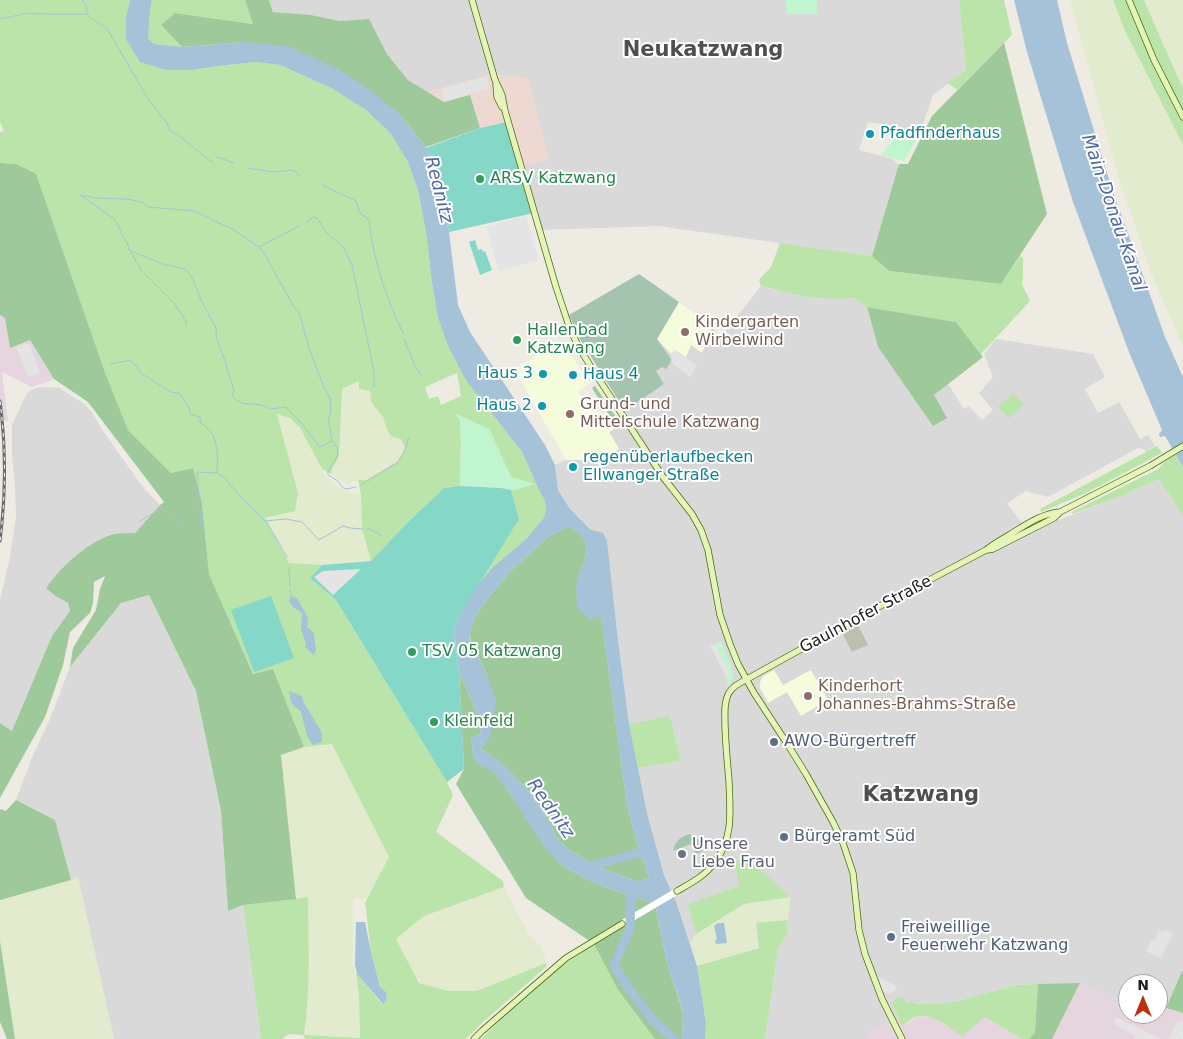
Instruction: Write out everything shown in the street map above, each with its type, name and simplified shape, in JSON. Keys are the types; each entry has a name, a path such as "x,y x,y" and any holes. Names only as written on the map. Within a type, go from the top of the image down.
{"main road":[{"path":"472,0 495,80 497,96 504,111 557,291 572,334 593,370 660,473 697,522 706,541 717,603 731,648 746,680 788,745 841,838 851,865 860,938 887,1010 902,1039"},
{"path":"1129,0 1160,72 1183,117"},
{"name":"Gaulnhofer Straße","path":"677,891 700,877 710,868 721,853 728,837 731,813 725,702 730,690 850,622 986,550 992,544 1027,523 1050,513 1060,512 1150,466 1183,446"},
{"path":"474,1039 566,958 622,924"}],"shaded area":[{"path":"269,0 959,0 966,70 933,95 920,133 868,122 859,150 893,159 899,165 872,256 658,226 539,230 521,167 549,159 493,74 427,92 408,80 387,54 369,20 340,21 311,15 273,12"},
{"path":"786,0 817,0 817,14 786,14"},
{"path":"1070,0 1113,0 1125,31 1183,145 1183,347 1153,277 1120,183"},
{"path":"1144,0 1183,0 1183,89 1153,21"},
{"path":"493,74 528,78 549,159 521,167 507,122 480,128 470,95 444,102 427,92"},
{"path":"486,77 489,88 445,101 442,89"},
{"name":"ARSV Katzwang","path":"507,122 534,213 449,232 440,191 426,148 480,128"},
{"path":"899,128 920,134 904,161 881,155 892,142"},
{"path":"526,216 539,260 499,271 486,227"},
{"path":"475,240 478,250 482,249 483,252 485,251 492,270 480,275 469,242"},
{"path":"639,274 679,302 657,339 671,359 666,369 662,367 656,371 664,384 625,411 580,339 569,315"},
{"path":"761,286 841,299 854,298 867,307 878,347 934,426 934,395 948,384 964,409 969,406 982,420 993,410 979,393 993,377 984,354 996,339 1093,354 1105,377 1085,389 1098,413 1119,402 1140,439 1148,435 1155,446 1146,452 1144,449 1138,448 1048,497 1026,491 1007,503 1030,534 1056,521 1119,497 1159,479 1183,516 1183,971 1168,1003 1168,974 1118,974 1118,998 1080,983 1016,985 950,1003 907,1004 902,996 891,1002 899,1020 868,1030 867,1039 765,1039 778,948 787,935 790,897 735,862 740,886 689,904 696,934 690,943 677,904 664,875 647,813 638,768 681,761 670,717 629,724 607,540 602,533 591,530 570,509 558,490 555,465 566,460 598,460 619,449 609,432 614,429 625,411 664,384 656,371 671,359 657,339 679,302 712,326 720,338"},
{"name":"Kindergarten Wirbelwind","path":"679,302 712,326 702,353 691,345 686,357 675,350 671,354 657,339"},
{"path":"0,315 5,318 10,348 30,340 54,379 32,387 2,372 8,422 0,416"},
{"name":"Grund- und Mittelschule Katzwang","path":"562,342 590,383 578,392 583,399 586,397 614,429 609,432 619,449 598,460 566,460 514,369"},
{"path":"29,343 40,373 28,377 16,347"},
{"path":"675,350 697,365 690,377 672,363 671,354"},
{"path":"359,381 370,391 371,402 383,417 387,430 392,437 401,439 405,449 398,461 366,480 358,480 348,485 332,474 332,470 339,456 342,389"},
{"path":"36,388 59,388 83,403 91,411 142,486 160,505 135,533 115,534 57,597 68,603 70,611 52,637 12,731 0,723 0,600 10,557 16,517 12,425 26,395"},
{"path":"454,413 489,429 511,477 534,484 511,490 460,486 460,420"},
{"path":"277,414 290,418 300,428 326,477 343,490 361,495 362,528 371,561 322,565 289,563 265,518 295,511 298,493"},
{"name":"TSV 05 Katzwang","path":"460,486 511,490 519,519 461,613 454,632 459,671 464,769 447,782 336,600 310,578 322,565 371,561 444,488"},
{"path":"361,569 333,595 314,577 323,571"},
{"path":"149,595 196,691 221,811 228,911 243,905 261,1039 114,1039 78,878 71,880 55,820 16,800 70,667 121,603"},
{"path":"271,596 294,658 254,672 231,610"},
{"path":"857,623 868,645 852,652 841,631"},
{"path":"721,640 733,676 728,686 726,678 730,678 727,668 715,644"},
{"path":"715,644 731,678 726,678 710,646"},
{"name":"Kinderhort Johannes-Brahms-Straße","path":"774,670 783,685 811,670 828,700 801,716 787,692 768,703 760,688 760,682 763,676"},
{"path":"332,743 389,857 368,899 353,899 353,965 359,994 360,1038 303,1035 307,1011 308,898 296,899 280,755 304,747"},
{"path":"689,834 698,839 703,851 696,854 691,844 673,851 678,840"},
{"path":"78,877 114,1039 15,1039 0,941 0,900"},
{"path":"504,887 528,933 540,945 545,955 546,963 477,991 449,991 420,983 396,939 424,916"},
{"path":"790,897 788,920 756,924 759,948 697,966 690,943 696,934 744,904"},
{"path":"1168,930 1173,933 1161,958 1146,951 1152,939 1155,940 1158,932"},
{"path":"876,976 897,986 896,990 889,994 883,992"},
{"path":"1080,983 1118,998 1118,1024 1168,1024 1168,1009 1183,1013 1182,1039 1052,1039"},
{"path":"919,1016 930,1017 954,1029 984,1017 1022,1039 867,1039 867,1030 899,1020 902,1026"},
{"path":"1116,1017 1118,1018 1118,1024 1130,1024 1161,1039 1134,1039 1135,1035 1113,1024"},
{"path":"1178,1020 1183,1023 1183,1035 1181,1039 1169,1039"}],"green space":[{"path":"0,0 130,0 126,17 126,39 193,70 256,62 280,65 333,89 366,110 391,134 408,162 418,190 438,318 448,346 465,379 522,452 545,501 546,511 543,519 526,539 492,568 474,590 519,519 511,490 533,484 511,477 489,429 455,414 460,420 460,486 444,488 371,561 362,528 361,495 358,480 366,480 398,461 405,448 401,439 392,437 387,430 383,417 371,402 370,391 359,389 359,381 342,389 339,456 332,474 322,469 300,428 290,418 277,414 298,493 295,511 265,518 289,563 322,565 310,578 336,600 447,782 453,795 436,832 503,881 504,887 424,916 396,939 419,983 449,991 477,991 546,963 546,967 466,1039 305,1039 303,1035 289,1034 282,1039 261,1039 243,905 308,897 308,983 304,1035 360,1038 359,994 356,974 382,1004 387,999 386,992 380,987 371,952 365,903 389,857 332,744 304,747 273,669 253,674 209,574 202,503 193,468 171,473 128,430 16,164 0,163 0,132 4,131 0,122","holes":["457,373 461,396 441,405 438,396 429,399 425,387"]},
{"path":"152,0 245,0 254,24 175,13 161,25 182,47 154,44 148,38"},
{"path":"245,0 269,0 273,12 311,15 340,21 369,19 387,54 408,80 444,102 470,95 480,128 426,147 399,114 243,42 182,47 161,25 175,13 253,24"},
{"path":"959,0 1004,0 1012,35 957,90 948,83 966,70"},
{"path":"1113,0 1144,0 1183,89 1183,145 1125,31"},
{"path":"1004,43 1047,214 1001,284 889,271 872,256 899,164 908,164 932,116"},
{"path":"0,163 16,164 36,174 105,373 128,430 171,473 193,468 202,503 209,574 253,674 273,669 304,747 281,755 296,899 243,905 228,911 221,811 196,691 149,595 121,603 70,667 73,648 96,610 100,589 105,576 94,582 93,603 90,613 70,632 63,665 45,717 0,798 0,723 12,731 52,636 70,611 68,603 46,588 76,555 105,537 122,533 135,533 164,502 88,402 54,379 30,340 10,348 5,318 0,315"},
{"path":"780,243 872,256 889,271 1001,284 1020,256 1023,258 1022,284 1030,301 981,354 956,322 867,307 854,298 807,297 761,286 759,280 771,267"},
{"path":"867,307 956,322 983,357 934,395 947,418 933,426 878,347"},
{"path":"595,386 618,420 611,418 592,388"},
{"path":"1013,393 1024,405 1009,418 998,407"},
{"path":"1157,446 1162,453 1086,493 1041,512 1040,509"},
{"path":"1174,452 1183,467 1183,516 1159,479 1119,497 1072,514 1072,512 1158,469"},
{"path":"570,526 586,542 585,557 578,577 601,615 627,804 649,877 638,882 591,864 568,849 556,837 550,822 526,788 499,761 481,749 487,675 469,636 475,617 510,572 547,537"},
{"path":"459,671 476,711 481,734 471,738 473,754 477,763 492,770 559,863 582,877 655,904 667,963 683,1012 682,1039 655,1039 618,990 594,944 526,898 456,784 464,769"},
{"path":"670,716 681,761 638,768 629,724"},
{"path":"16,800 55,820 71,880 0,900 0,809 6,811"},
{"path":"747,858 790,897 744,904 696,934 688,904 739,886 735,862"},
{"path":"788,920 787,935 778,948 765,1039 705,1039 706,1023 697,966 759,948 756,923"},
{"path":"0,941 15,1039 7,1039 0,1022"},
{"path":"594,944 618,990 655,1039 481,1039 551,973"},
{"path":"1183,971 1183,1013 1168,1009 1168,1003"},
{"path":"1080,983 1052,1039 1029,1039 1035,1032 1038,984"},
{"path":"1038,984 1035,1032 1029,1039 1022,1039 984,1017 962,1037 930,1017 919,1016 902,1026 891,1002 902,996 907,1003 912,1001 915,1004 950,1003 1016,985"}],"water":[{"path":"130,0 152,0 148,38 154,44 182,47 243,42 288,46 336,68 371,90 399,114 426,147 440,191 449,232 458,305 470,332 545,445 555,465 558,490 570,509 591,530 603,533 607,540 629,724 647,813 664,875 677,904 697,966 706,1023 705,1039 682,1039 683,1011 667,963 655,904 582,877 559,863 544,847 509,792 492,771 477,764 473,754 471,738 481,734 476,711 459,671 454,632 461,613 474,590 492,568 526,539 543,519 546,511 545,501 522,452 465,379 448,346 438,318 418,190 408,162 391,134 366,110 333,89 280,65 256,62 193,70 166,70 140,62 126,39 126,17","holes":["570,526 582,538 587,550 577,581 577,608 589,619 601,616 627,804 649,877 638,882 591,864 568,849 556,837 550,822 526,788 499,761 481,749 490,737 496,700 487,675 469,637 475,617 510,572 547,537"]},
{"name":"Main-Donau-Kanal","path":"1014,0 1057,0 1067,43 1112,189 1165,337 1183,377 1183,467 1165,436 1160,437 1159,434 1162,430 1129,352 1073,202 1027,52"},
{"path":"291,596 297,598 308,618 307,627 314,633 316,650 314,655 305,647 306,644 301,629 302,613 293,607 289,601"},
{"path":"289,691 302,696 322,733 322,742 313,745 307,736 301,712 291,703"},
{"path":"356,922 365,922 380,987 386,992 387,999 383,1004 357,974 355,965"},
{"path":"718,923 724,923 726,943 716,944 715,941 717,939 714,926"}],"pier":[{"path":"676,888 679,894 623,927 620,921"}],"waterway":[{"path":"82,0 88,15 108,30 148,99 167,123 170,131 177,134 213,162"},
{"path":"0,19 29,13 87,14"},
{"path":"217,157 234,163"},
{"path":"247,168 273,172 293,170 300,176"},
{"path":"322,185 356,201 360,213 369,220 381,278 403,333"},
{"path":"186,326 186,322 175,304 141,270 117,222 80,195 96,198 127,199 142,202 148,207 194,211 236,231 259,247 298,311 309,348 330,398 331,412 329,423 332,441"},
{"path":"306,222 314,217 318,219 325,231 344,248 352,265 374,372 374,387"},
{"path":"259,247 299,226"},
{"path":"129,250 162,264 185,269 193,280 216,328 216,337 234,390 232,395 237,401 245,404 262,405 270,409 286,407 320,447 332,441 338,449 337,457 328,471 328,475 338,481 343,488 356,487"},
{"path":"404,339 415,366 421,375"},
{"path":"110,364 131,360 142,374 171,392 179,393 189,408 190,414 200,417 200,423 211,432 214,438 217,451 217,472"},
{"path":"361,485 397,463 404,453 409,438"},
{"path":"201,526 197,472 217,473 225,478 265,521 286,519 302,522 319,540 343,526 363,529"},
{"path":"140,521 162,508 184,527"},
{"path":"266,521 287,557"},
{"path":"367,529 382,536"},
{"path":"289,568 290,586"},
{"path":"290,590 291,596"},
{"name":"Rednitz","path":"587,867 649,850"},
{"name":"Rednitz","path":"631,887 630,929 614,965 632,993 653,1020 674,1039"}],"railway":[{"path":"0,401 4,471 0,541"}],"place":[{"name":"Pfadfinderhaus","path":"870,134"},
{"name":"ARSV Katzwang","path":"480,179"},
{"name":"Kindergarten Wirbelwind","path":"685,332"},
{"name":"Hallenbad Katzwang","path":"517,340"},
{"name":"Haus 3","path":"543,374"},
{"name":"Haus 4","path":"573,375"},
{"name":"Haus 2","path":"542,406"},
{"name":"Grund- und Mittelschule Katzwang","path":"570,414"},
{"name":"regenüberlaufbecken Ellwanger Straße","path":"573,467"},
{"name":"TSV 05 Katzwang","path":"412,652"},
{"name":"Kinderhort Johannes-Brahms-Straße","path":"808,696"},
{"name":"Kleinfeld","path":"434,722"},
{"name":"AWO-Bürgertreff","path":"774,742"},
{"name":"Bürgeramt Süd","path":"784,837"},
{"name":"Unsere Liebe Frau","path":"682,854"},
{"name":"Freiweillige Feuerwehr Katzwang","path":"891,937"}],"district":[{"name":"Neukatzwang","path":"703,51"},
{"name":"Katzwang","path":"921,796"}]}
